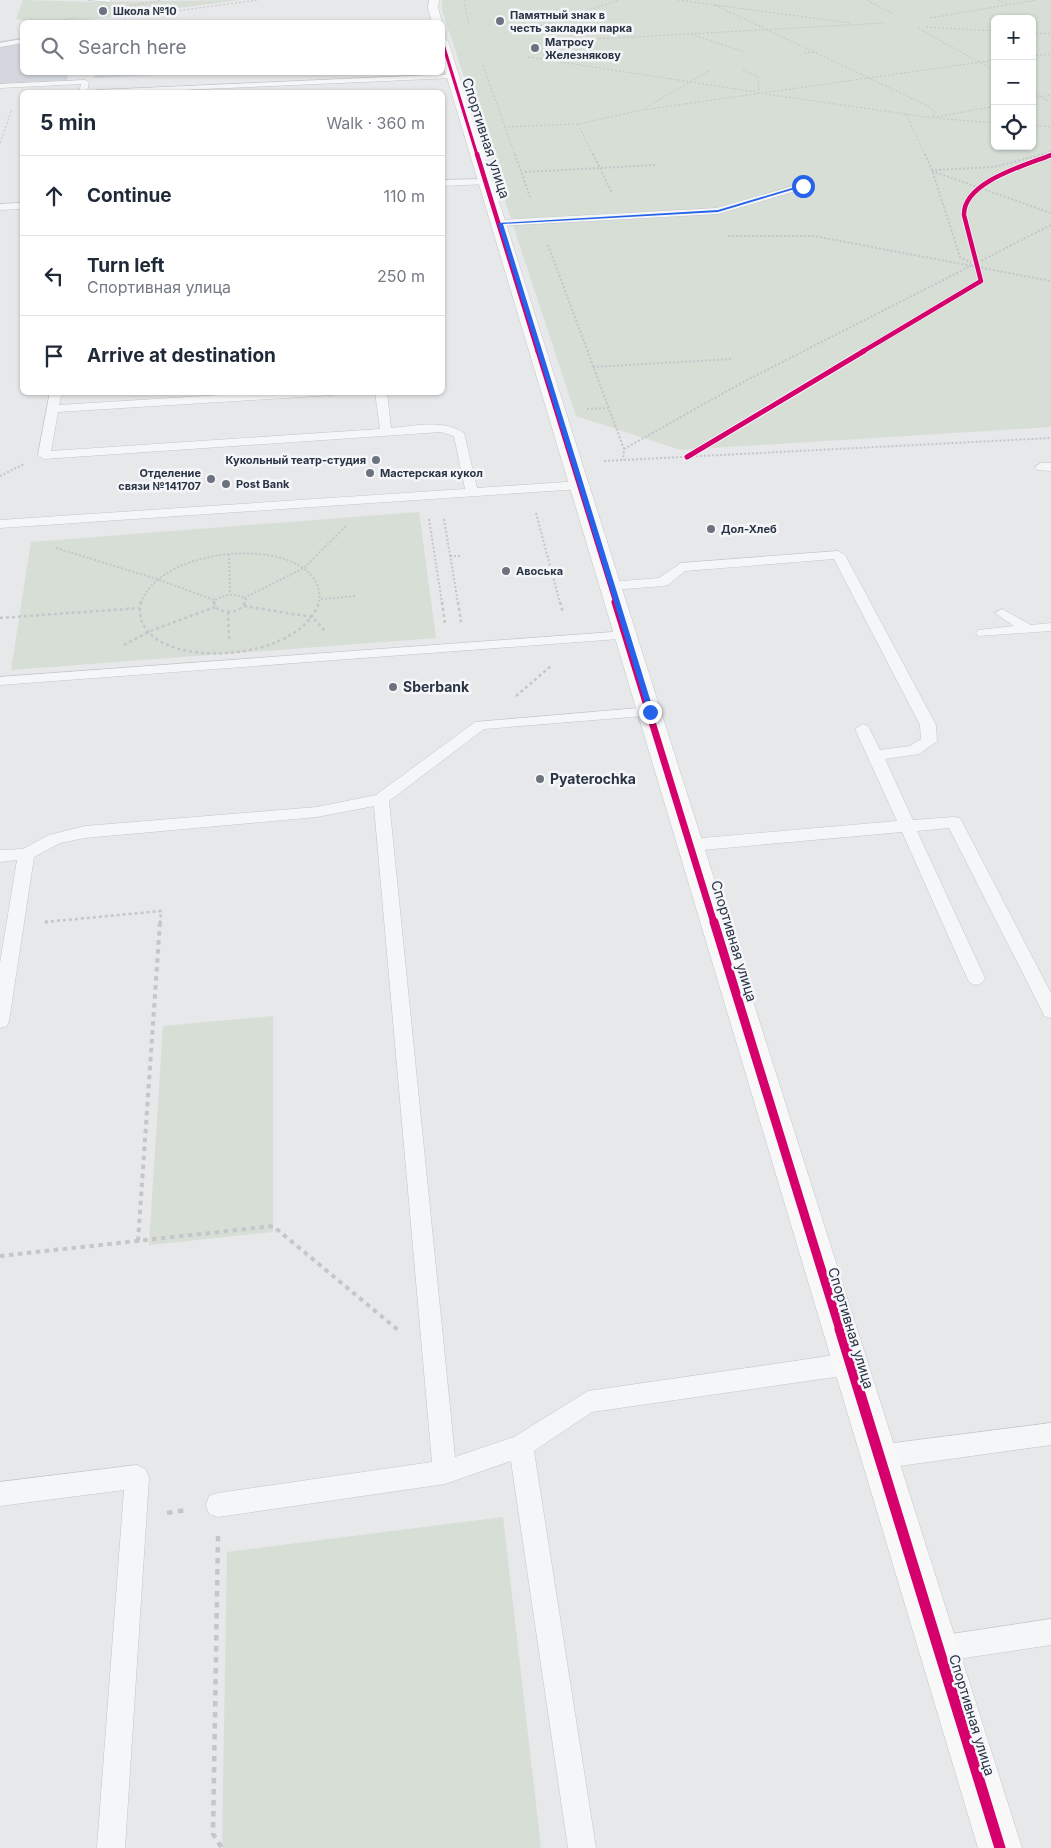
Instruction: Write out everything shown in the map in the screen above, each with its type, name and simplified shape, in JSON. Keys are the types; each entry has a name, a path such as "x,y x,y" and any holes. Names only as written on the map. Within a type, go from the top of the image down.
{"street":[{"path":"434,0 432,8 436,20"},
{"name":"Спортивная улица","path":"445,51 500,223 692,845 849,1364 1000,1848"}],"lane":[{"path":"92,0 108,0"},
{"path":"0,45 20,42"},
{"path":"83,90 87,75"},
{"path":"178,90 218,83 274,88 339,81 453,76"},
{"path":"339,81 341,90"},
{"path":"0,86 85,82"},
{"path":"16,98 20,85"},
{"path":"445,183 487,181"},
{"path":"500,223 718,211 803,186"},
{"path":"0,207 20,206"},
{"path":"55,395 44,455 441,428 453,430 460,435 472,493"},
{"path":"53,409 283,395"},
{"path":"381,395 386,431"},
{"path":"0,524 580,485"},
{"path":"611,586 663,582 681,567 838,555 928,725 929,741 914,751 875,755"},
{"path":"1002,613 1028,629"},
{"path":"983,633 1051,627"},
{"path":"0,681 626,635"},
{"path":"0,856 26,854 55,839 85,832 317,812 381,799 480,725 650,712"},
{"path":"863,730 976,978"},
{"path":"381,799 445,1472"},
{"path":"692,845 954,822 1051,1012"},
{"path":"0,1021 26,854"},
{"path":"218,1505 445,1472 521,1446 588,1402 849,1364"},
{"path":"878,1458 1051,1434"},
{"path":"521,1446 582,1848"},
{"path":"0,1494 137,1477 111,1848"},
{"path":"938,1649 1051,1632"}],"path":[{"path":"120,18 258,0"},
{"path":"464,0 469,25"},
{"path":"525,31 619,0"},
{"path":"678,0 858,24"},
{"path":"867,0 893,14"},
{"path":"998,0 1008,5"},
{"path":"930,18 1036,0"},
{"path":"715,5 928,106 936,112 933,118"},
{"path":"543,42 884,23"},
{"path":"926,27 991,31"},
{"path":"918,28 991,69"},
{"path":"1036,33 1051,34"},
{"path":"688,34 744,52"},
{"path":"804,53 815,52"},
{"path":"1036,56 1051,54"},
{"path":"528,57 933,118 991,123"},
{"path":"504,127 578,124 642,110 991,60"},
{"path":"483,65 504,127 624,449 623,460"},
{"path":"642,110 712,70"},
{"path":"743,70 758,77 760,93"},
{"path":"1036,94 1051,102"},
{"path":"1036,97 1051,95"},
{"path":"0,144 16,98"},
{"path":"933,118 991,107"},
{"path":"906,114 932,170 960,257 976,267"},
{"path":"578,124 624,216"},
{"path":"1036,126 1051,127"},
{"path":"932,170 966,171 990,168 1030,159 1051,151"},
{"path":"1010,172 1051,155"},
{"path":"525,172 655,165"},
{"path":"932,170 976,190 1051,212"},
{"path":"976,190 988,182"},
{"path":"624,449 745,381 976,267 1051,225"},
{"path":"728,236 814,236 1051,281"},
{"path":"974,255 976,267"},
{"path":"593,367 732,359"},
{"path":"586,409 608,408"},
{"path":"603,461 1051,438"},
{"path":"687,457 704,447"},
{"path":"530,489 570,640"},
{"path":"440,495 465,647"},
{"path":"426,496 448,648"},
{"path":"26,523 42,543 158,579 214,600 230,594 244,598 304,568 374,500"},
{"path":"250,553 274,556 304,568 316,580 321,599 312,617 297,632 271,645 229,653 185,650 157,639 142,620 139,608 142,598 158,579 184,564 213,556 229,554 250,553"},
{"path":"229,554 230,594"},
{"path":"450,556 461,556"},
{"path":"321,599 356,596"},
{"path":"244,598 244,606"},
{"path":"214,600 215,608"},
{"path":"123,645 150,631 215,608 228,612 244,606 312,617 349,656"},
{"path":"0,618 139,608"},
{"path":"228,612 229,653"},
{"path":"480,725 586,638"},
{"path":"15,925 161,911 138,1241"},
{"path":"0,1256 273,1226 434,1361"},
{"path":"135,1517 218,1505 213,1834 222,1848"}],"shaded area":[{"name":"Школа №10","path":"23,0 96,2 240,0 86,20 16,19"},
{"path":"442,0 1051,0 1051,427 681,450 576,416 442,10"},
{"path":"20,38 20,75 68,75 67,80 0,83 0,41"},
{"path":"94,75 153,75 94,78"},
{"path":"419,512 436,638 11,670 31,542"},
{"path":"273,1016 273,1232 149,1245 163,1026"},
{"path":"503,1517 541,1848 222,1848 227,1552"}],"cycle path":[{"path":"445,51 1000,1848"},
{"path":"687,457 981,281 964,215 964,208 968,199 987,182 1051,155"}],"place":[{"name":"Школа №10","path":"103,11"},
{"name":"Памятный знак в честь закладки парка","path":"500,21"},
{"name":"Матросу Железнякову","path":"535,48"},
{"name":"Кукольный театр-студия","path":"376,460"},
{"name":"Мастерская кукол","path":"370,473"},
{"name":"Отделение связи №141707","path":"211,479"},
{"name":"Post Bank","path":"226,484"},
{"name":"Дол-Хлеб","path":"711,529"},
{"name":"Авоська","path":"506,571"},
{"name":"Sberbank","path":"393,687"},
{"name":"Pyaterochka","path":"540,779"}],"route":[{"path":"650,712 500,223 718,211 803,186"}]}
